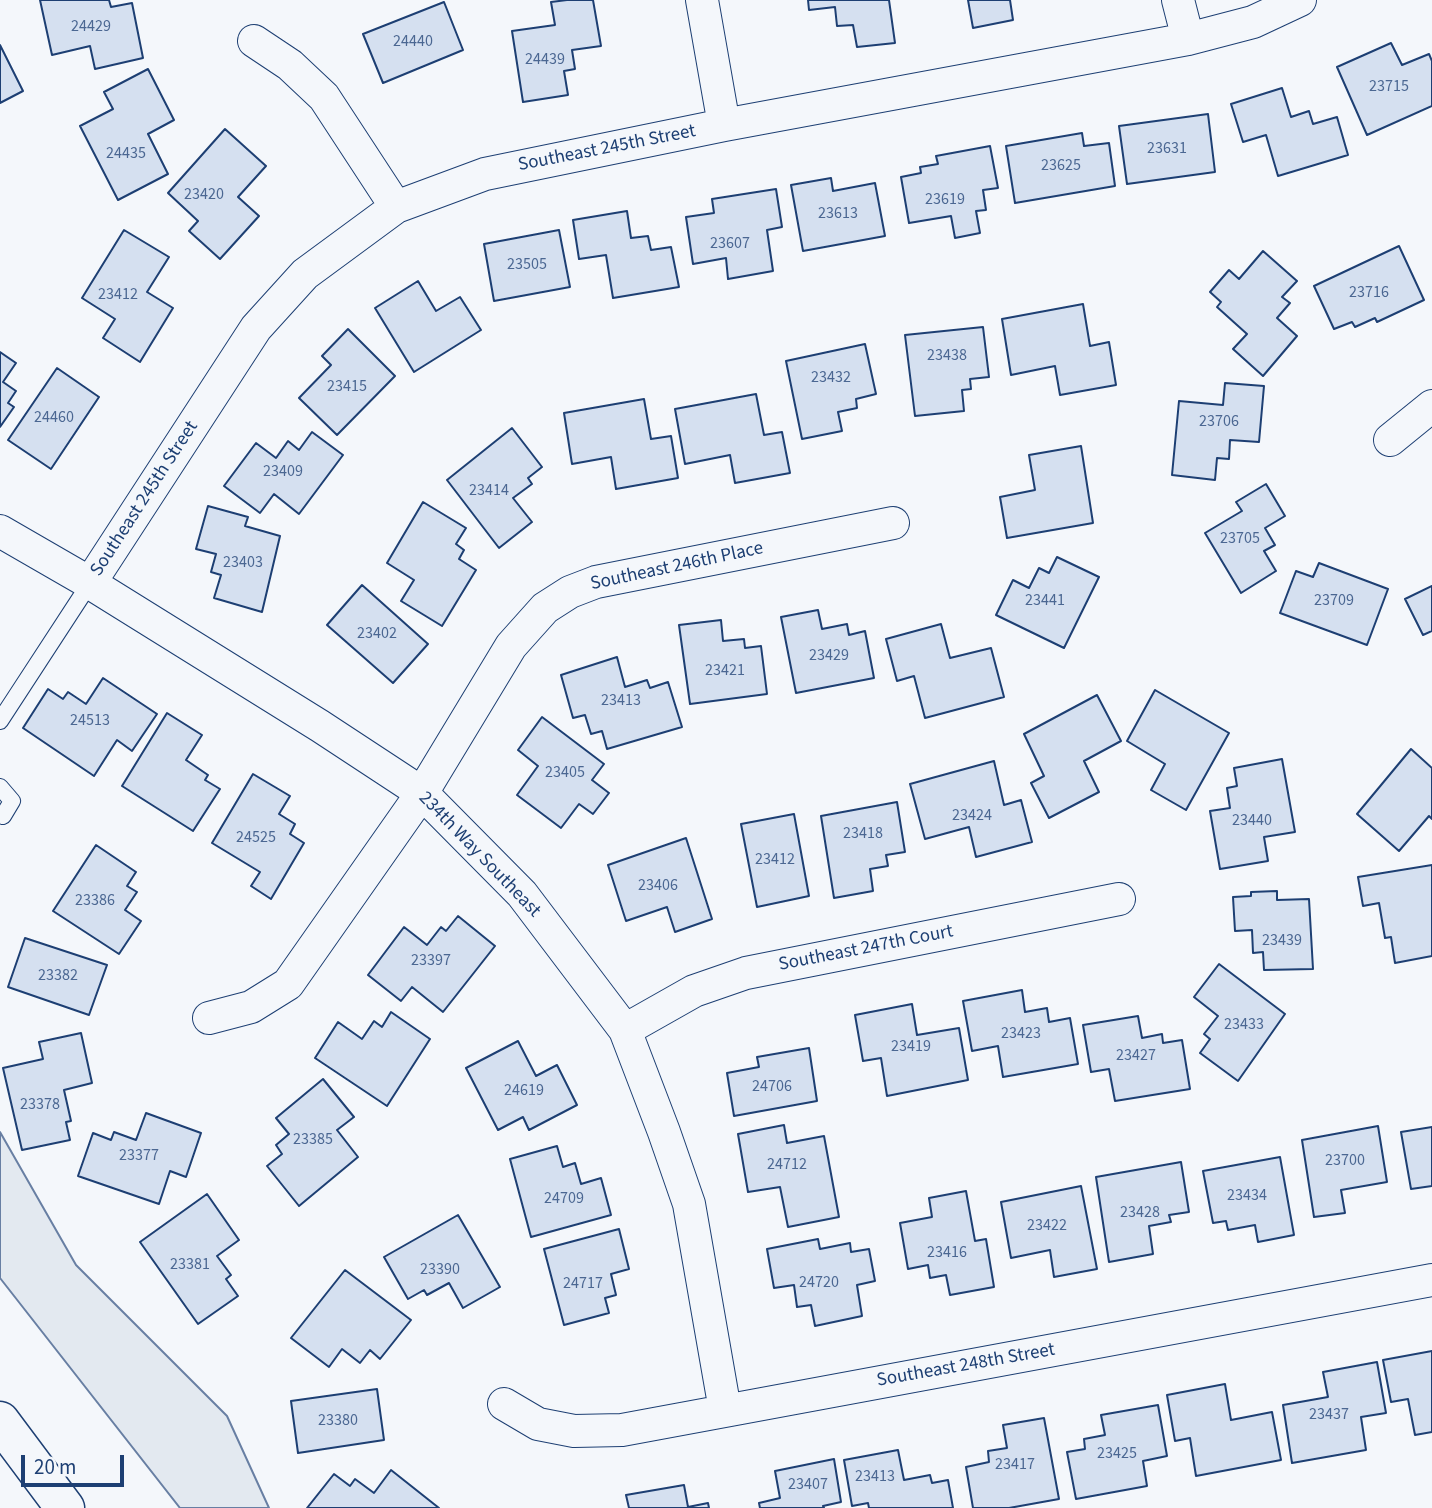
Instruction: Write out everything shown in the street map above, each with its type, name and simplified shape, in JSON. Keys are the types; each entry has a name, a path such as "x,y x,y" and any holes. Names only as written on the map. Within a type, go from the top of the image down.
{"main road":[{"path":"0,1421 65,1508"}],"street":[{"path":"702,0 724,125"},
{"path":"1178,0 1188,39"},
{"name":"Southeast 245th Street","path":"90,583 257,328 305,274 397,207 485,174 724,125 1188,39 1253,22 1300,0"},
{"path":"254,41 290,65 324,97 397,207"},
{"path":"1390,440 1432,406"},
{"name":"Southeast 246th Place","path":"209,1018 251,1007 288,984 422,793 511,646 545,608 570,592 596,582 893,523"},
{"name":"234th Way Southeast","path":"0,531 90,583 422,793 522,894 625,1030 689,1204 725,1410"},
{"name":"Southeast 247th Court","path":"625,1030 694,991 746,973 1119,899"},
{"name":"Southeast 248th Street","path":"504,1404 538,1424 574,1431 622,1430 1432,1280"}],"lane":[{"path":"0,720 90,583"},
{"path":"0,787 12,801 3,816"}],"shaded area":[{"path":"0,1132 76,1265 227,1416 269,1508 180,1508 0,1278"}],"building":[{"path":"40,0 109,0 111,7 132,3 143,58 95,69 90,46 52,55"},
{"path":"593,0 601,46 572,50 575,69 564,71 568,95 523,102 512,31 555,25 551,2"},
{"path":"808,0 889,0 895,43 857,47 853,25 837,26 835,7 809,10"},
{"path":"968,0 1010,0 1013,20 973,28"},
{"path":"444,2 463,50 383,83 363,34"},
{"path":"1391,43 1402,65 1429,54 1432,61 1432,106 1367,135 1337,67"},
{"path":"0,45 23,91 0,103"},
{"path":"148,69 174,120 148,134 168,174 118,200 80,126 113,109 104,92"},
{"path":"1282,88 1291,117 1309,111 1313,124 1337,117 1348,155 1278,176 1266,135 1243,142 1231,104"},
{"path":"1208,114 1215,172 1127,184 1119,126"},
{"path":"225,129 266,166 238,197 259,216 220,259 189,231 198,221 168,193"},
{"path":"1082,133 1084,146 1109,143 1115,186 1015,203 1006,146"},
{"path":"990,146 998,188 983,190 986,210 976,211 980,233 955,238 951,216 909,223 901,177 921,173 920,167 938,164 936,156"},
{"path":"831,178 833,191 875,183 885,236 803,251 791,185"},
{"path":"776,189 782,227 767,230 773,271 728,279 726,258 693,264 686,217 714,213 712,199"},
{"path":"627,211 631,238 648,236 651,250 671,247 679,287 613,298 606,255 579,259 573,220"},
{"path":"124,230 169,257 147,292 173,308 140,362 103,338 115,319 82,298"},
{"path":"559,230 570,287 494,301 484,244"},
{"path":"1399,246 1424,300 1377,322 1375,318 1355,327 1352,322 1334,329 1314,286"},
{"path":"1263,251 1297,281 1282,297 1290,303 1277,318 1297,336 1263,376 1233,349 1247,334 1217,307 1221,302 1210,292 1229,270 1239,279"},
{"path":"418,281 436,311 460,297 481,330 414,372 375,308"},
{"path":"1083,304 1090,346 1109,342 1116,385 1060,395 1055,366 1011,375 1002,319"},
{"path":"983,327 989,377 970,379 971,389 962,390 964,411 915,416 905,335"},
{"path":"348,329 395,376 337,435 299,398 331,365 322,356"},
{"path":"865,344 876,394 856,399 857,408 838,412 842,431 802,439 786,361"},
{"path":"0,352 16,363 3,382 16,391 8,403 14,407 0,427"},
{"path":"57,368 99,397 51,469 8,440"},
{"path":"1225,383 1264,386 1259,442 1230,440 1229,459 1217,458 1215,480 1172,475 1179,401 1223,405"},
{"path":"756,394 764,435 782,432 790,473 735,483 730,455 685,464 675,409"},
{"path":"644,399 651,439 671,436 678,478 616,489 611,457 572,464 564,413"},
{"path":"512,428 542,467 528,478 532,484 513,498 532,522 499,548 447,480"},
{"path":"312,432 343,455 299,514 274,494 260,513 224,486 256,443 276,458 288,441 299,450"},
{"path":"1081,446 1093,523 1007,538 1000,497 1035,490 1029,455"},
{"path":"1266,484 1285,516 1265,528 1275,545 1264,551 1276,571 1241,593 1205,533 1242,511 1236,502"},
{"path":"423,502 466,528 456,544 464,550 459,559 476,570 442,626 401,601 414,580 387,563"},
{"path":"208,506 248,517 245,526 280,536 262,612 214,598 221,575 211,572 216,554 196,549"},
{"path":"1057,557 1099,577 1064,648 996,615 1013,580 1029,588 1039,568 1049,573"},
{"path":"1319,563 1388,589 1367,645 1280,613 1296,571 1313,577"},
{"path":"362,585 428,644 393,683 327,625"},
{"path":"1432,586 1432,631 1423,635 1405,599"},
{"path":"818,610 822,629 847,624 849,635 865,631 874,678 796,693 781,617"},
{"path":"721,620 723,641 744,639 745,648 761,646 767,694 690,704 679,625"},
{"path":"941,624 950,658 991,648 1004,697 925,718 914,676 897,681 886,639"},
{"path":"617,657 625,687 647,680 650,688 668,682 682,727 607,749 602,731 591,734 585,715 573,718 561,675"},
{"path":"103,678 157,714 132,751 117,740 94,776 23,728 48,689 63,699 68,692 86,704"},
{"path":"1155,690 1229,733 1186,810 1151,790 1165,764 1127,741"},
{"path":"1097,695 1121,741 1084,761 1099,792 1049,818 1031,783 1044,776 1024,734"},
{"path":"167,713 202,735 186,760 208,775 205,780 220,789 193,831 122,786"},
{"path":"542,717 604,764 592,780 609,793 593,814 579,804 561,828 517,795 538,766 518,750"},
{"path":"1411,749 1432,768 1432,819 1429,816 1399,851 1357,814"},
{"path":"1282,759 1295,832 1264,837 1268,861 1220,869 1210,811 1230,808 1227,788 1237,786 1234,768"},
{"path":"994,761 1004,805 1021,800 1032,842 976,857 969,827 925,839 910,784"},
{"path":"253,774 290,796 279,814 295,824 290,834 304,843 271,899 251,886 260,872 212,843"},
{"path":"897,802 905,852 886,855 888,866 870,869 873,891 834,898 821,816"},
{"path":"794,814 809,896 757,907 741,824"},
{"path":"686,838 712,919 675,932 667,907 626,921 608,865"},
{"path":"96,845 136,872 127,886 137,892 125,910 141,921 119,954 53,911"},
{"path":"1432,865 1432,956 1395,963 1391,937 1385,938 1379,903 1363,906 1358,877"},
{"path":"1277,891 1277,900 1309,899 1313,969 1264,970 1263,952 1253,953 1252,930 1235,931 1233,897 1251,896 1251,892"},
{"path":"458,916 495,946 443,1012 412,987 401,1001 368,975 404,927 427,945 441,927 446,931"},
{"path":"25,938 107,965 89,1015 8,987"},
{"path":"1219,964 1285,1014 1238,1081 1200,1053 1210,1039 1204,1034 1218,1016 1194,997"},
{"path":"1022,990 1025,1012 1047,1008 1049,1022 1070,1018 1078,1064 1003,1077 998,1046 972,1051 963,1001"},
{"path":"912,1004 917,1035 959,1028 968,1080 887,1096 881,1058 863,1061 855,1015"},
{"path":"391,1012 430,1039 387,1106 315,1058 338,1022 362,1039 374,1021 382,1027"},
{"path":"1138,1016 1142,1038 1162,1034 1163,1043 1182,1040 1190,1089 1115,1101 1109,1069 1091,1072 1083,1025"},
{"path":"81,1033 92,1083 64,1090 71,1121 66,1122 70,1140 22,1150 3,1068 43,1059 39,1042"},
{"path":"518,1041 536,1076 557,1065 577,1105 529,1130 523,1117 498,1130 466,1068"},
{"path":"809,1048 817,1101 734,1116 727,1073 759,1067 757,1057"},
{"path":"323,1079 354,1117 337,1130 358,1157 299,1206 267,1166 282,1154 276,1145 289,1134 276,1118"},
{"path":"146,1113 201,1133 186,1177 170,1171 159,1204 78,1176 93,1133 111,1140 114,1132 136,1140"},
{"path":"784,1125 787,1143 824,1136 839,1217 788,1227 780,1187 748,1192 738,1134"},
{"path":"1378,1126 1387,1182 1341,1190 1345,1213 1314,1217 1302,1140"},
{"path":"1432,1127 1432,1186 1411,1189 1401,1132"},
{"path":"557,1146 563,1167 575,1163 581,1184 601,1178 611,1215 531,1237 510,1159"},
{"path":"1280,1157 1294,1235 1258,1242 1255,1225 1228,1230 1226,1221 1213,1223 1203,1171"},
{"path":"1181,1162 1189,1212 1169,1215 1171,1222 1149,1226 1153,1254 1109,1262 1096,1177"},
{"path":"1081,1186 1097,1269 1054,1277 1050,1250 1011,1258 1001,1202"},
{"path":"966,1191 975,1241 986,1239 994,1287 950,1295 946,1275 930,1278 928,1265 908,1269 900,1223 932,1217 929,1198"},
{"path":"207,1194 239,1240 217,1256 231,1275 226,1279 238,1296 198,1324 140,1242"},
{"path":"458,1215 500,1287 463,1308 449,1283 427,1295 424,1290 408,1299 384,1257"},
{"path":"619,1229 629,1269 611,1274 616,1295 605,1298 609,1313 564,1325 544,1249"},
{"path":"818,1239 820,1249 850,1243 851,1252 869,1249 875,1281 857,1285 862,1316 815,1326 811,1305 797,1307 794,1285 774,1288 767,1249"},
{"path":"345,1270 411,1320 380,1359 370,1350 360,1363 342,1349 329,1367 291,1338"},
{"path":"1432,1351 1432,1432 1415,1435 1408,1399 1391,1402 1383,1360"},
{"path":"1377,1362 1386,1413 1361,1417 1366,1450 1292,1463 1283,1405 1328,1397 1323,1372"},
{"path":"1225,1384 1231,1420 1272,1412 1281,1460 1196,1476 1190,1438 1175,1441 1167,1395"},
{"path":"377,1389 384,1440 298,1453 291,1401"},
{"path":"1158,1405 1167,1456 1143,1461 1147,1486 1076,1499 1067,1452 1085,1449 1084,1439 1105,1435 1101,1415"},
{"path":"1044,1418 1059,1499 1009,1508 973,1508 966,1467 989,1462 988,1451 1007,1448 1003,1425"},
{"path":"898,1450 904,1480 930,1475 932,1483 948,1480 953,1508 869,1508 868,1503 852,1506 844,1460"},
{"path":"834,1459 841,1502 823,1506 824,1508 760,1508 759,1503 780,1498 775,1471"},
{"path":"391,1470 439,1508 307,1508 334,1474 350,1486 355,1479 374,1493"},
{"path":"684,1485 688,1507 708,1503 709,1508 629,1508 626,1495"}]}
